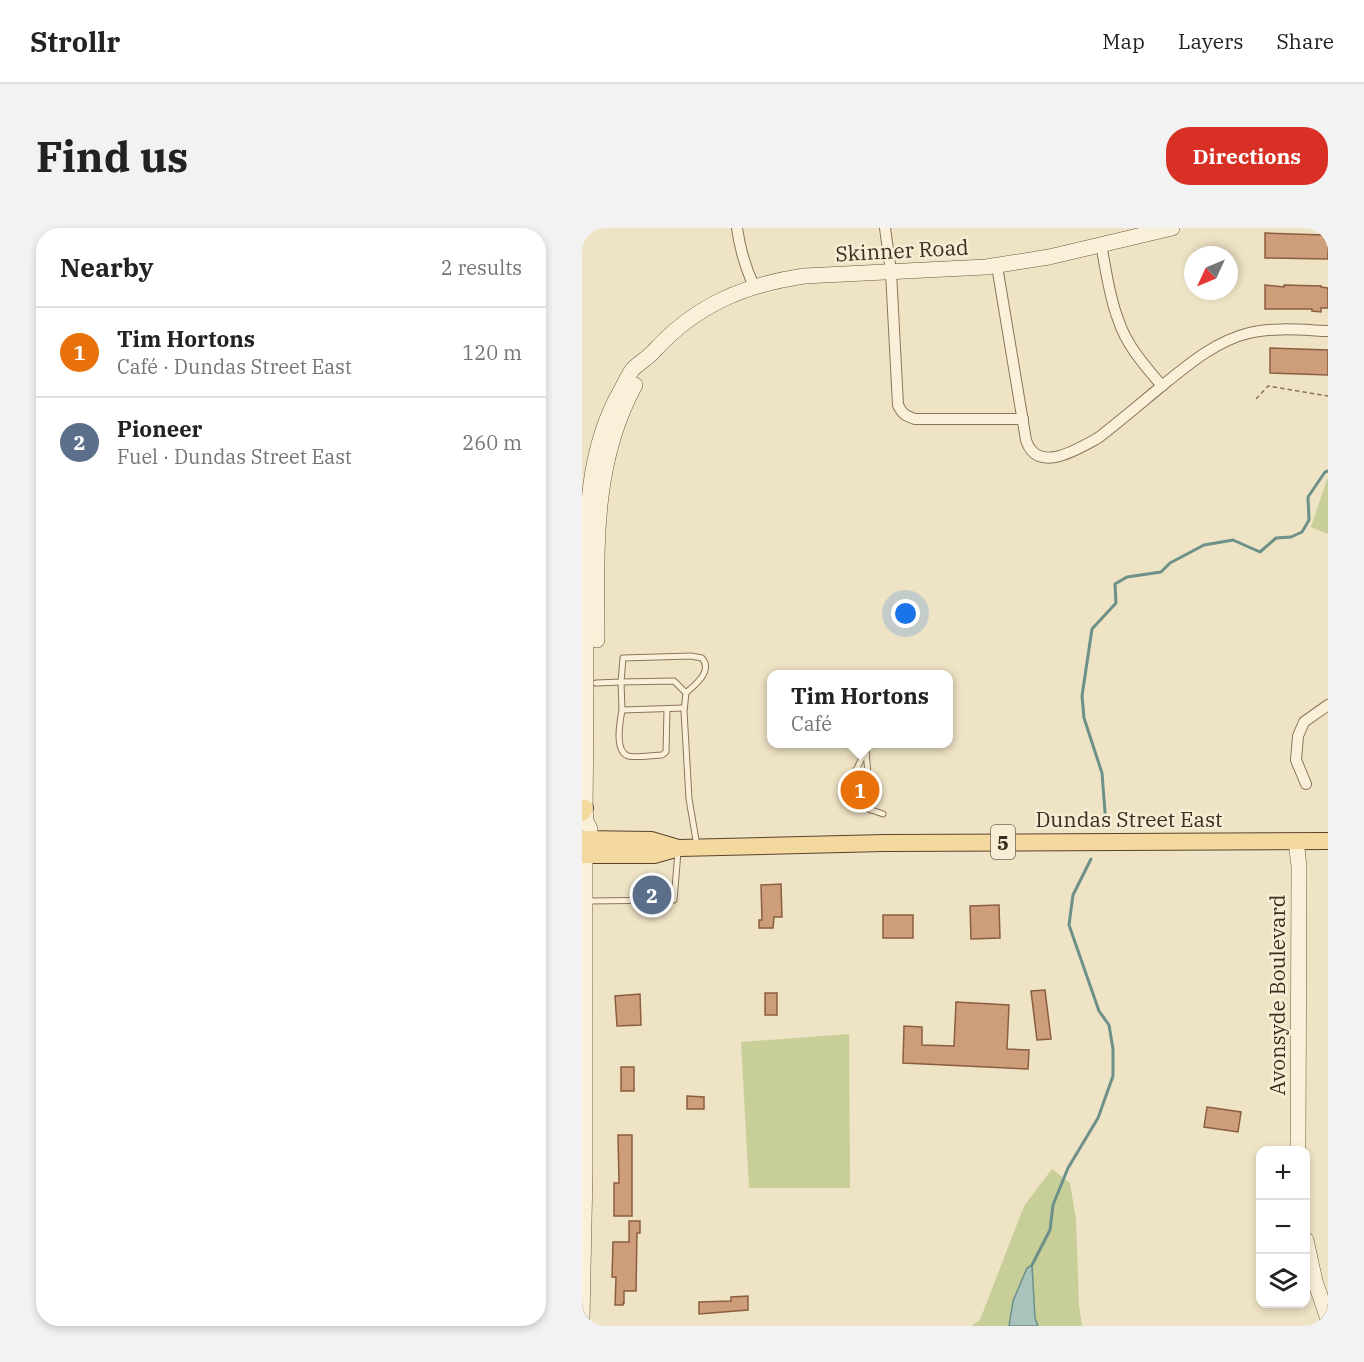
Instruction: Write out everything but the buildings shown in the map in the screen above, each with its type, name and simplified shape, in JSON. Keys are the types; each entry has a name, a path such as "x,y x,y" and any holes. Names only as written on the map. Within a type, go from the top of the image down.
{"main road":[{"name":"Dundas Street East","path":"585,843 651,840 679,848 698,848 884,843 1328,841"}],"street":[{"path":"737,228 741,252 753,286"},
{"path":"885,228 891,272 898,405 901,412 906,417 915,419 1023,419"},
{"name":"Skinner Road","path":"585,843 592,823 598,517 605,465 626,402 652,354 660,344 702,310 725,297 753,286 778,280 804,276 997,266 1049,257 1172,228"},
{"path":"1101,245 1118,320 1140,359 1162,386"},
{"path":"997,266 1026,440 1032,452 1042,458 1062,455 1098,438 1191,363 1234,337 1267,330 1328,331"},
{"name":"Skinner Road","path":"585,843 587,519 593,463 602,429 616,399 632,370 652,354"},
{"path":"1306,784 1296,760 1298,736 1305,722 1328,705"},
{"name":"Avonsyde Boulevard","path":"1296,840 1299,866 1298,1146"},
{"path":"582,1320 585,1172 585,843"},
{"path":"1310,1254 1323,1292 1328,1318"}],"lane":[{"path":"660,701 663,709 666,752 662,755 628,756 621,751 619,746 623,658 691,656 702,658 706,662 706,669 701,679 686,693 684,708 689,799 698,848"},
{"path":"596,683 640,684 674,681 686,693"},
{"path":"640,701 640,710"},
{"path":"622,710 684,708"},
{"path":"852,786 852,778 866,748"},
{"path":"867,748 869,785"},
{"path":"852,794 855,804 883,814"},
{"path":"870,794 871,810"},
{"path":"586,901 674,900 679,848"}],"path":[{"path":"1256,399 1268,386 1328,396"}],"green space":[{"path":"1328,477 1328,534 1311,527"},
{"path":"849,1034 850,1188 749,1188 741,1042"},
{"path":"1052,1169 1070,1183 1076,1219 1079,1305 1082,1326 1038,1326 1035,1318 1032,1265 1013,1301 1009,1326 971,1326 980,1320 1024,1206"}],"water":[{"path":"1032,1265 1035,1318 1038,1326 1009,1326 1013,1301 1027,1268"}],"waterway":[{"path":"1106,825 1102,773 1084,718 1082,696 1092,629 1116,603 1115,584 1127,577 1161,572 1170,563 1204,545 1233,540 1260,552 1276,538 1291,537 1302,532 1309,520 1308,497 1328,471"},
{"path":"1032,1265 1050,1230 1053,1205 1068,1168 1098,1118 1113,1076 1113,1049 1109,1025 1099,1011 1069,925 1073,895 1091,859"}],"place":[{"name":"Tim Hortons","path":"860,790"},
{"name":"Pioneer","path":"652,895"}]}
